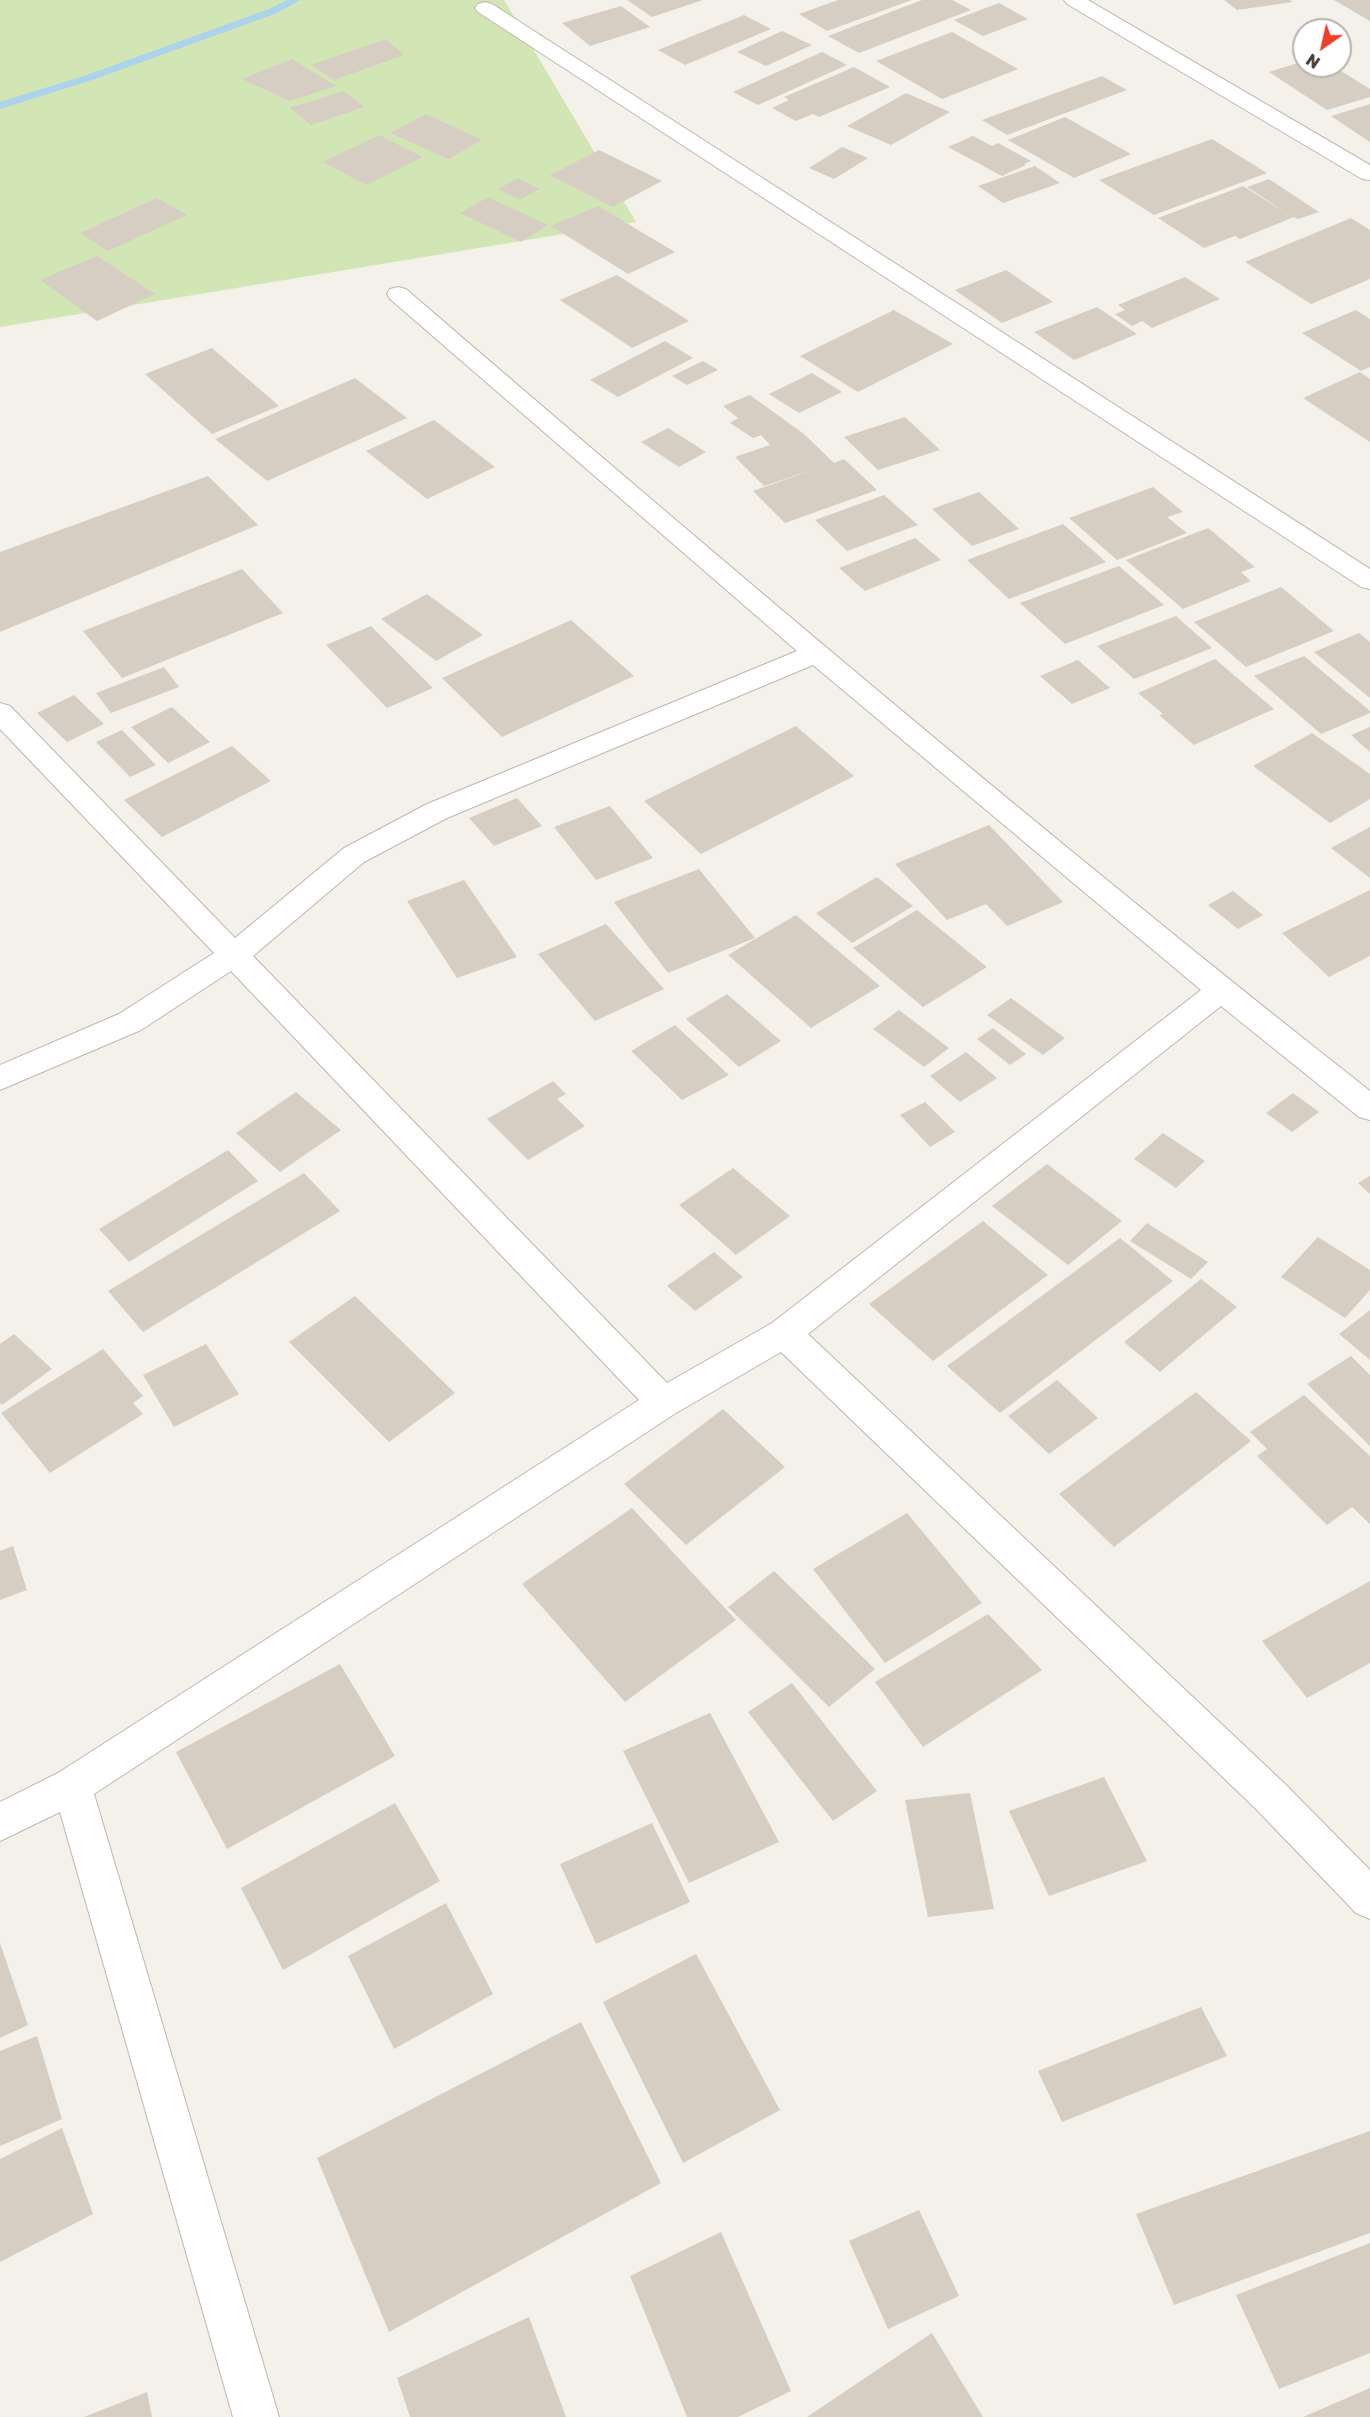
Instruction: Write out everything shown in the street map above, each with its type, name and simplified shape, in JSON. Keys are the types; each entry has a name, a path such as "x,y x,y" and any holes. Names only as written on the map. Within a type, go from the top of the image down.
{"street":[{"path":"1074,0 1370,174"},
{"path":"485,8 1370,581"},
{"path":"398,294 814,654 1220,991 1370,1108"},
{"path":"0,1078 130,1022 234,955 354,855 437,811 814,654"},
{"path":"0,712 664,1403"},
{"path":"0,1822 72,1786 664,1403 784,1333 1220,991"},
{"path":"784,1333 1270,1796 1370,1899"},
{"path":"72,1786 256,2417"}],"green space":[{"path":"0,0 504,0 636,222 0,327"}],"building":[{"path":"627,0 703,0 652,17"},
{"path":"838,0 912,0 827,31 799,14"},
{"path":"922,0 952,0 971,10 859,53 828,36"},
{"path":"1224,0 1290,0 1293,2 1237,10"},
{"path":"1334,0 1370,0 1370,21"},
{"path":"999,3 1028,19 983,36 954,20"},
{"path":"621,6 650,27 590,46 562,23"},
{"path":"744,15 771,29 685,65 658,50"},
{"path":"782,31 812,45 766,66 737,52"},
{"path":"952,32 1018,69 942,99 876,61"},
{"path":"386,39 404,55 334,80 311,65"},
{"path":"822,52 847,65 758,105 733,92"},
{"path":"292,59 336,86 290,101 242,79"},
{"path":"1292,65 1292,78 1352,78 1370,89 1370,97 1327,110 1269,72"},
{"path":"854,67 890,87 819,117 813,114 796,121 772,108 789,100 784,97"},
{"path":"1102,76 1127,90 1007,135 982,120"},
{"path":"344,91 364,107 311,125 290,108"},
{"path":"906,93 950,112 891,145 847,126"},
{"path":"1370,104 1370,142 1331,116"},
{"path":"426,114 482,140 448,159 390,133"},
{"path":"1065,117 1131,154 1074,178 1008,140"},
{"path":"379,135 423,157 366,185 323,162"},
{"path":"973,136 992,146 998,143 1031,161 1002,176 948,147"},
{"path":"1212,139 1267,173 1154,215 1099,180"},
{"path":"842,147 868,158 834,179 809,168"},
{"path":"599,150 662,181 613,207 550,175"},
{"path":"1035,166 1060,183 1003,203 978,186"},
{"path":"518,178 539,189 520,200 498,189"},
{"path":"1269,179 1319,212 1298,219 1294,217 1240,239 1235,236 1204,248 1158,218 1243,186 1291,216 1247,187"},
{"path":"488,197 548,225 521,242 460,213"},
{"path":"157,198 187,215 108,251 80,233"},
{"path":"598,206 675,252 628,274 551,226"},
{"path":"1351,218 1370,230 1370,279 1311,304 1245,262"},
{"path":"97,256 155,294 97,321 40,280"},
{"path":"1006,270 1053,302 1002,323 955,290"},
{"path":"617,275 689,321 632,348 560,300"},
{"path":"1185,277 1220,299 1152,328 1142,321 1132,326 1115,314 1125,310 1118,305"},
{"path":"1097,307 1137,334 1074,360 1034,332"},
{"path":"894,310 953,344 858,392 800,356"},
{"path":"1356,310 1370,319 1370,367 1361,371 1302,333"},
{"path":"665,341 693,358 618,397 590,380"},
{"path":"212,348 279,406 212,434 145,374"},
{"path":"703,361 718,370 687,385 672,376"},
{"path":"1360,372 1370,379 1370,442 1303,398"},
{"path":"812,373 842,392 799,413 769,394"},
{"path":"355,378 407,418 267,481 215,439"},
{"path":"750,395 804,434 834,463 844,459 877,490 785,523 753,491 818,468 764,486 735,457 770,445 761,435 753,438 730,423 738,418 723,406"},
{"path":"905,417 940,450 878,470 844,437"},
{"path":"434,420 495,467 427,499 366,451"},
{"path":"668,428 706,452 679,467 641,442"},
{"path":"208,476 258,525 0,632 0,552"},
{"path":"1153,487 1183,512 1167,517 1187,533 1117,560 1069,518"},
{"path":"979,492 1019,529 972,546 932,509"},
{"path":"884,495 918,525 847,551 815,520"},
{"path":"1063,524 1106,562 1009,599 967,560"},
{"path":"1208,528 1255,567 1241,572 1251,581 1183,609 1126,560"},
{"path":"915,538 941,560 865,591 839,568"},
{"path":"1119,566 1164,605 1065,644 1020,603"},
{"path":"242,569 283,613 122,678 83,631"},
{"path":"1281,587 1334,631 1246,667 1194,622"},
{"path":"427,594 483,635 436,661 381,619"},
{"path":"1176,616 1212,648 1134,679 1097,646"},
{"path":"571,620 634,676 502,737 442,678"},
{"path":"371,626 433,688 387,708 326,645"},
{"path":"1359,633 1370,642 1370,698 1314,652"},
{"path":"1304,656 1370,713 1321,734 1254,676"},
{"path":"1215,659 1274,709 1194,745 1159,715 1163,714 1138,693"},
{"path":"1078,660 1110,688 1072,704 1040,676"},
{"path":"164,667 179,687 111,713 96,693"},
{"path":"74,695 104,724 67,742 37,713"},
{"path":"172,707 210,742 168,763 131,727"},
{"path":"796,726 854,776 701,854 644,801"},
{"path":"1370,727 1370,752 1351,735"},
{"path":"122,730 156,765 130,777 96,742"},
{"path":"1312,733 1370,774 1370,799 1330,823 1253,766"},
{"path":"232,746 271,781 162,837 124,800"},
{"path":"517,798 542,826 494,846 469,818"},
{"path":"610,806 653,858 596,880 554,827"},
{"path":"989,825 1063,902 1007,926 986,904 947,920 895,864"},
{"path":"1370,827 1370,878 1331,848"},
{"path":"699,869 755,938 668,973 614,902"},
{"path":"877,877 913,906 852,943 816,913"},
{"path":"464,880 517,957 457,978 407,901"},
{"path":"1370,890 1370,956 1329,977 1282,933"},
{"path":"1233,891 1263,915 1238,929 1208,905"},
{"path":"917,910 987,967 923,1007 853,948"},
{"path":"796,915 880,986 811,1028 728,955"},
{"path":"606,924 664,989 595,1021 538,954"},
{"path":"727,994 781,1041 739,1067 686,1019"},
{"path":"1011,998 1065,1038 1043,1055 987,1015"},
{"path":"899,1010 949,1048 924,1067 873,1029"},
{"path":"675,1025 729,1075 682,1100 631,1051"},
{"path":"993,1028 1026,1054 1010,1065 977,1039"},
{"path":"966,1052 997,1078 960,1102 930,1076"},
{"path":"553,1081 566,1094 557,1099 585,1126 528,1160 487,1119"},
{"path":"296,1092 341,1130 280,1172 236,1133"},
{"path":"1293,1093 1319,1112 1292,1132 1266,1113"},
{"path":"925,1102 955,1132 930,1147 900,1115"},
{"path":"1163,1133 1205,1161 1176,1188 1134,1159"},
{"path":"228,1150 258,1181 129,1262 99,1229"},
{"path":"1047,1164 1122,1221 1068,1265 992,1206"},
{"path":"733,1168 790,1216 736,1255 679,1205"},
{"path":"304,1173 340,1211 143,1332 108,1291"},
{"path":"1370,1176 1370,1194 1358,1183"},
{"path":"983,1221 1048,1275 933,1361 869,1304"},
{"path":"1147,1223 1208,1262 1191,1279 1130,1241"},
{"path":"1318,1237 1370,1270 1370,1290 1345,1318 1281,1277"},
{"path":"1120,1238 1173,1281 1000,1413 947,1366"},
{"path":"714,1252 743,1277 695,1311 667,1286"},
{"path":"1201,1279 1237,1307 1160,1372 1124,1342"},
{"path":"355,1296 455,1393 389,1442 289,1342"},
{"path":"1370,1310 1370,1360 1339,1334"},
{"path":"14,1334 52,1369 2,1405 0,1403 0,1344"},
{"path":"206,1344 239,1394 174,1427 143,1375"},
{"path":"103,1349 143,1396 133,1403 143,1414 50,1473 1,1413"},
{"path":"1351,1356 1370,1375 1370,1446 1307,1384"},
{"path":"1057,1380 1098,1418 1049,1454 1008,1416"},
{"path":"1196,1392 1251,1441 1114,1547 1059,1494"},
{"path":"1304,1395 1370,1456 1370,1524 1352,1507 1327,1525 1257,1456 1267,1449 1250,1432"},
{"path":"723,1409 785,1467 686,1545 624,1484"},
{"path":"632,1508 736,1620 625,1702 522,1584"},
{"path":"907,1513 982,1603 885,1663 813,1569"},
{"path":"13,1546 27,1590 0,1600 0,1551"},
{"path":"774,1571 875,1669 829,1707 728,1607"},
{"path":"1370,1581 1370,1663 1307,1698 1262,1641"},
{"path":"988,1614 1042,1670 923,1747 875,1682"},
{"path":"340,1664 395,1756 227,1849 176,1752"},
{"path":"792,1683 877,1791 833,1821 748,1712"},
{"path":"710,1713 779,1842 689,1883 623,1751"},
{"path":"1104,1777 1147,1861 1049,1896 1009,1811"},
{"path":"970,1793 994,1909 928,1917 905,1800"},
{"path":"395,1803 440,1881 283,1970 241,1888"},
{"path":"652,1823 690,1902 596,1944 560,1864"},
{"path":"446,1903 493,1994 394,2049 348,1956"},
{"path":"0,1943 28,2025 0,2038"},
{"path":"696,1954 780,2110 683,2163 603,2002"},
{"path":"1201,2007 1227,2056 1062,2122 1038,2071"},
{"path":"581,2022 661,2183 389,2332 317,2158"},
{"path":"37,2036 62,2119 0,2146 0,2051"},
{"path":"62,2128 93,2214 0,2262 0,2159"},
{"path":"1370,2131 1370,2233 1174,2305 1136,2214"},
{"path":"919,2210 959,2296 888,2329 849,2241"},
{"path":"721,2232 791,2391 738,2417 687,2417 630,2276"},
{"path":"1370,2243 1370,2353 1279,2389 1236,2295"},
{"path":"529,2317 566,2417 410,2417 397,2378"},
{"path":"932,2333 983,2417 807,2417"},
{"path":"1370,2388 1370,2417 1303,2417"},
{"path":"147,2392 152,2417 84,2417"}],"waterway":[{"path":"0,106 91,77 273,11 295,0"}]}
